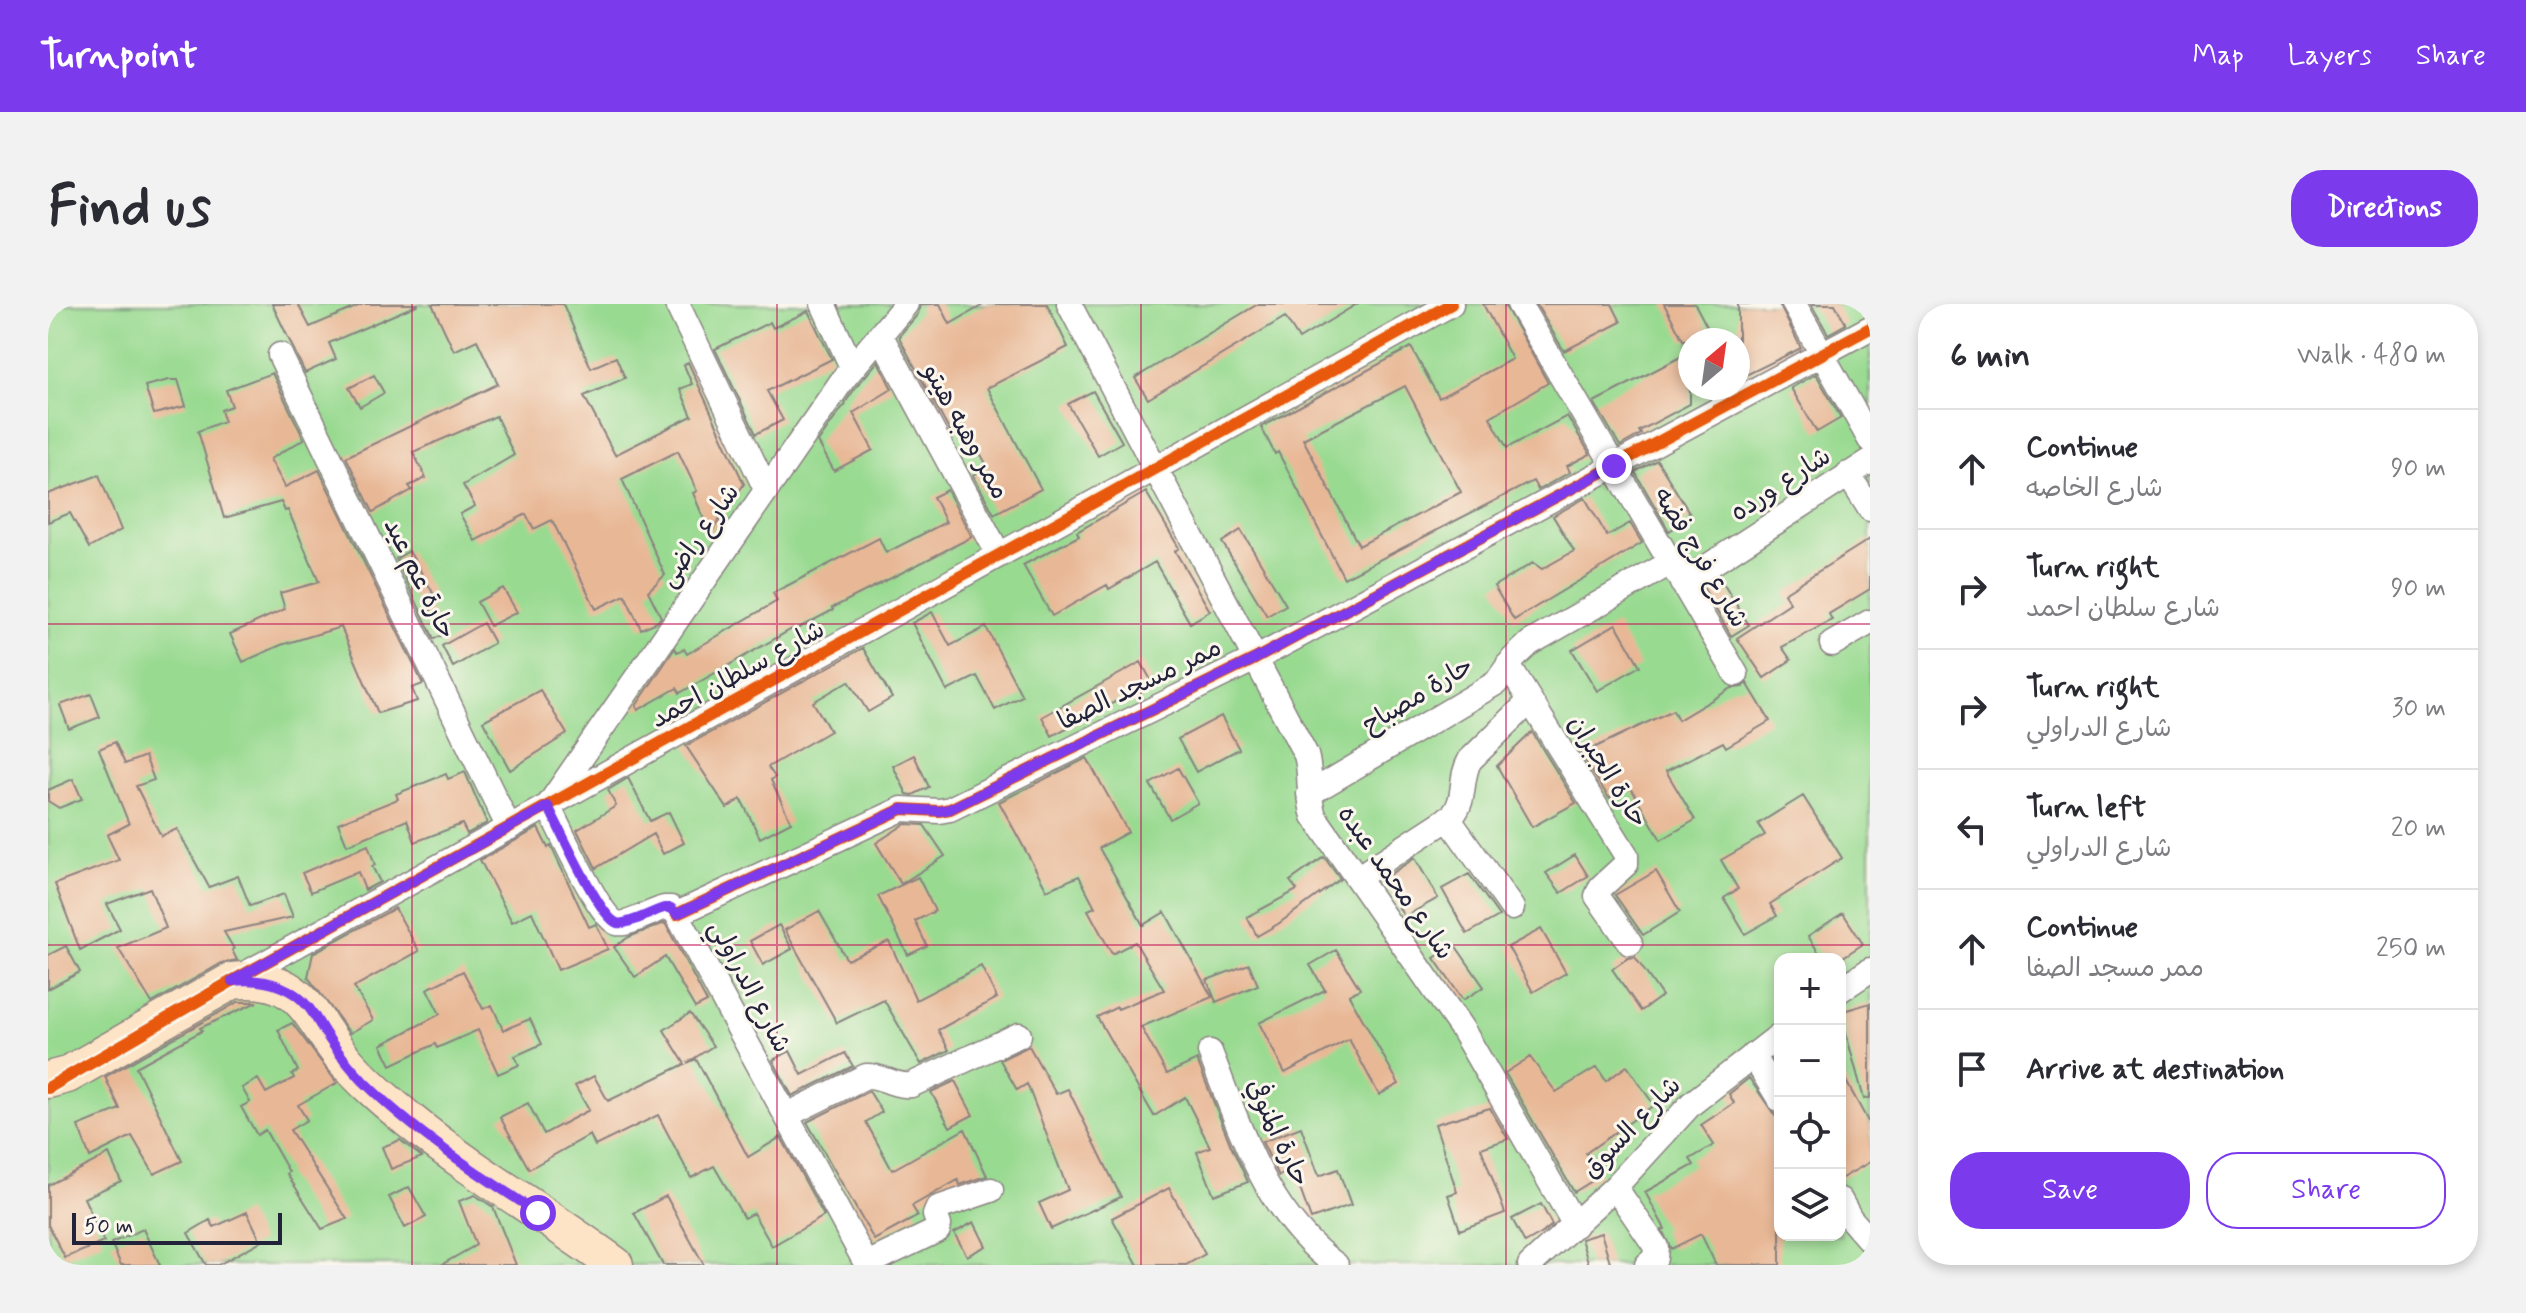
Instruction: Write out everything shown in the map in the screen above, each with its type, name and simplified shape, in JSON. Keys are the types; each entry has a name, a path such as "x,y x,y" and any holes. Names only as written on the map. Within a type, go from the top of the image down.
{"street":[{"path":"677,304 766,489"},
{"path":"823,304 852,367"},
{"name":"شارع راضى","path":"548,806 852,367 906,304"},
{"name":"شارع محمد عبده","path":"1069,304 1306,755 1314,816 1462,1029 1575,1225"},
{"name":"شارع سلطان احمد","path":"54,1081 1451,304"},
{"name":"شارع فرج فضه","path":"1519,304 1736,674"},
{"path":"1794,304 1870,440"},
{"name":"ممر مسجد الصفا","path":"677,914 902,809 950,809 1255,659 1870,328"},
{"name":"ممر وهبه هيتو","path":"881,336 999,555"},
{"name":"حارة عم عيد","path":"280,355 509,828"},
{"name":"شارع ورده","path":"1676,573 1870,461"},
{"path":"1848,474 1870,509"},
{"name":"حارة مصباح","path":"1309,794 1496,683 1508,665 1530,643 1676,573"},
{"path":"1832,644 1870,622"},
{"name":"حارة الجبران","path":"1508,665 1626,855 1626,864 1601,887 1597,896 1630,943"},
{"path":"1357,878 1448,818 1460,806 1463,773 1470,760 1530,701"},
{"name":"شارع الدراولي","path":"548,806 600,907 613,921 623,924 664,908 671,908 677,914 867,1265"},
{"path":"1448,818 1512,908"},
{"path":"1846,986 1870,970"},
{"path":"232,981 267,981 298,996 342,1056 381,1098 491,1182 615,1265"},
{"path":"787,1115 866,1076 911,1085 1019,1035"},
{"name":"شارع السوق","path":"1530,1265 1615,1187 1691,1104 1774,1039"},
{"name":"حارة المنوفي","path":"1210,1052 1255,1166 1269,1191 1287,1218 1322,1255 1336,1265"},
{"path":"1753,1055 1778,1097"},
{"path":"1615,1187 1656,1247 1655,1258 1647,1265"},
{"path":"867,1265 938,1230 935,1215 938,1208 991,1190"},
{"path":"1846,1211 1870,1241"}],"green space":[{"path":"48,304 1870,304 1870,1265 48,1265"}],"building":[{"path":"272,304 298,304 310,327 363,304 419,304 329,343 336,359 305,373"},
{"path":"432,304 563,304 591,368 616,357 625,378 584,396 615,455 692,416 680,389 692,384 684,365 688,362 744,484 710,534 693,493 697,491 678,451 622,479 665,575 648,591 661,617 657,622 641,629 625,595 596,609 552,520 534,529 526,514 475,541 460,514 475,506 463,485 514,455 496,416 413,452 426,478 409,486 412,490 373,512 346,457 498,384 477,340 454,351"},
{"path":"921,304 940,304 950,324 985,304 1047,304 1068,347 987,388 1041,489 994,514 973,475 988,467 964,425 950,432 899,336 918,314"},
{"path":"1258,304 1357,304 1299,339 1285,317 1148,399 1135,378"},
{"path":"1483,304 1504,304 1548,383 1490,417 1507,448 1567,416 1590,454 1567,466 1570,472 1538,490 1533,481 1344,578 1278,452 1275,454 1261,427 1411,347 1439,398 1512,359","holes":["1405,386 1461,492 1359,546 1303,439"]},
{"path":"1536,304 1612,304 1621,322 1564,351"},
{"path":"1664,304 1695,304 1708,328 1678,328 1678,331"},
{"path":"1738,304 1779,304 1801,348 1750,373 1750,328 1738,328"},
{"path":"1811,304 1835,304 1846,324 1828,334"},
{"path":"808,311 832,359 767,391 783,420 756,434 715,349 770,322 773,328"},
{"path":"1678,358 1678,400 1690,400 1690,404 1639,431 1641,434 1620,446 1594,402"},
{"path":"878,361 892,389 853,413 873,450 834,471 818,442"},
{"path":"272,373 304,439 270,459 285,487 319,470 423,684 412,688 417,701 378,713 341,627 281,645 243,662 230,634 285,609 280,593 319,582 288,510 285,511 281,502 224,518 198,431 224,421 221,410 232,406 226,390"},
{"path":"1816,374 1841,418 1817,432 1791,388"},
{"path":"374,375 384,393 360,407 349,388"},
{"path":"178,380 186,406 154,414 145,386"},
{"path":"1093,391 1122,442 1098,456 1068,404"},
{"path":"1657,460 1692,517 1669,531 1635,472"},
{"path":"99,475 121,530 89,548 70,513 48,522 48,494"},
{"path":"947,490 972,537 792,629 680,693 677,688 638,710 636,706 675,648 677,652 684,649 687,654 777,601 773,593 879,538 886,553 946,522 933,497"},
{"path":"1146,492 1179,548 1175,551 1210,611 1190,623 1155,562 1109,589 1107,585 1052,616 1023,565 1079,536 1077,532"},
{"path":"1585,498 1607,536 1630,523 1642,543 1514,620 1494,586 1533,563 1542,569 1574,551 1553,516"},
{"path":"1241,530 1286,605 1267,616 1222,542"},
{"path":"1870,539 1870,589 1829,614 1832,620 1782,647 1791,660 1764,678 1737,638 1790,603 1784,593"},
{"path":"409,551 433,593 424,599 445,634 434,639 396,559"},
{"path":"1719,577 1749,625 1731,636 1703,587"},
{"path":"503,588 517,612 490,626 477,602"},
{"path":"932,612 950,646 986,627 1022,696 995,710 977,676 947,691 912,623"},
{"path":"483,623 494,643 453,667 442,646"},
{"path":"1616,624 1640,666 1597,691 1572,650"},
{"path":"863,648 892,698 868,712 849,681 813,702 830,731 768,767 775,777 771,780 791,822 760,838 741,799 727,808 686,746"},
{"path":"1141,662 1152,682 1052,736 1042,717"},
{"path":"1747,683 1770,721 1726,747 1723,742 1666,771 1695,820 1661,840 1631,788 1609,798 1581,754 1673,710 1678,720 1732,688 1743,687"},
{"path":"540,690 567,734 510,770 483,721"},
{"path":"91,694 100,717 69,729 60,705"},
{"path":"1221,716 1239,749 1196,772 1178,739"},
{"path":"1532,732 1576,803 1532,827 1497,766"},
{"path":"115,742 125,764 145,756 154,780 136,786 161,836 177,829 209,887 238,876 250,906 284,894 293,917 224,932 237,960 222,963 152,1003 118,948 166,928 150,888 107,904 120,929 80,950 55,884 119,860 107,835 129,824 99,749"},
{"path":"914,755 929,787 913,795 907,794 893,766"},
{"path":"1087,758 1128,832 1099,848 1143,925 1165,912 1212,997 1141,1027 1167,1074 1197,1060 1248,1182 1214,1195 1197,1152 1210,1147 1185,1097 1154,1116 1097,1017 1164,990 1135,942 1112,954 1088,910 1095,907 1079,876 1047,890 999,802"},
{"path":"1178,768 1198,803 1170,819 1150,784"},
{"path":"465,772 487,823 467,834 462,824 415,842 407,820 347,845 338,823 398,799 396,794 446,774 448,779"},
{"path":"628,778 650,821 669,812 684,843 663,854 653,834 596,868 577,830 616,806 608,790"},
{"path":"73,779 82,799 59,808 48,801 48,790"},
{"path":"1803,796 1842,858 1770,904 1777,916 1745,934 1724,898 1738,889 1721,860 1765,835 1758,824"},
{"path":"905,824 924,825 945,856 901,884 876,843"},
{"path":"538,828 548,848 551,846 589,927 596,924 608,949 558,970 532,912 512,922 480,860"},
{"path":"368,845 375,865 372,866 380,882 365,890 358,872 311,892 302,873"},
{"path":"1575,855 1588,876 1561,893 1546,873"},
{"path":"1324,857 1340,879 1257,936 1247,917 1297,890 1290,881"},
{"path":"1415,858 1438,898 1404,917 1383,879"},
{"path":"1656,871 1680,912 1643,935 1615,895"},
{"path":"1469,874 1499,916 1467,934 1442,889"},
{"path":"918,877 935,911 915,921 927,946 908,955 878,896"},
{"path":"395,908 419,951 354,987 373,1020 350,1033 308,977 313,953"},
{"path":"819,911 847,960 889,941 916,1000 981,966 997,998 938,1030 949,1050 921,1064 884,1000 837,1023 785,930"},
{"path":"1843,913 1863,944 1846,955 1819,953 1808,936"},
{"path":"665,923 707,1002 695,1008 665,957 635,977 614,947 629,937"},
{"path":"779,925 792,949 763,965 750,941"},
{"path":"1541,929 1566,973 1533,992 1508,947"},
{"path":"1455,945 1484,987 1463,1000 1434,958"},
{"path":"66,946 80,972 48,989 48,955"},
{"path":"1336,950 1360,989 1349,995 1399,1084 1379,1095 1349,1039 1285,1073 1259,1023 1325,990 1310,965"},
{"path":"1635,957 1662,996 1641,1011 1612,969"},
{"path":"1249,964 1258,985 1216,1002 1207,980"},
{"path":"463,971 483,1009 492,1005 503,1030 530,1019 542,1044 515,1056 519,1065 498,1074 478,1030 437,1048 435,1044 391,1065 381,1045 440,1014 427,989"},
{"path":"238,1002 257,1002 200,1028 202,1031 136,1067 182,1161 154,1174 132,1136 90,1157 78,1126 120,1109 105,1077"},
{"path":"1870,1003 1870,1098 1864,1099 1846,1034 1846,1010"},
{"path":"690,1013 713,1046 687,1063 696,1059 748,1157 781,1137 824,1216 772,1246 753,1213 744,1218 714,1166 691,1178 658,1115 595,1146 590,1135 529,1169 500,1117 528,1103 544,1134 589,1110 575,1086 594,1076 608,1101 685,1064 664,1030"},
{"path":"292,1023 337,1083 298,1105 307,1120 290,1130 347,1219 322,1229 287,1174 289,1172 265,1130 257,1135 241,1107 250,1102 242,1088 258,1079 266,1093 294,1078 292,1074 298,1071 278,1030"},
{"path":"1029,1046 1056,1094 1068,1089 1121,1197 1051,1229 1039,1203 1068,1190 1027,1084 1017,1090 1000,1060"},
{"path":"790,1051 802,1075 845,1053 853,1066 792,1096 773,1060"},
{"path":"1530,1057 1556,1092 1597,1067 1606,1081 1627,1066 1654,1105 1586,1153 1600,1176 1574,1192 1505,1073"},
{"path":"1749,1078 1774,1114 1774,1241 1780,1241 1780,1265 1716,1265 1701,1234 1671,1249 1662,1230 1665,1229 1645,1192 1694,1165 1690,1159 1714,1145 1701,1125 1734,1103 1729,1094"},
{"path":"955,1081 973,1115 950,1127 931,1092"},
{"path":"1846,1081 1870,1125 1870,1162 1846,1176"},
{"path":"869,1091 882,1112 866,1122 892,1170 965,1129 987,1176 960,1185 958,1180 912,1206 918,1216 874,1240 807,1122"},
{"path":"1490,1108 1508,1139 1481,1148 1505,1213 1460,1230 1448,1195 1457,1192 1435,1124"},
{"path":"1301,1127 1319,1176 1338,1169 1351,1205 1311,1219 1293,1170 1279,1176 1262,1142"},
{"path":"400,1140 422,1157 391,1169 382,1147"},
{"path":"109,1154 121,1181 84,1198 104,1242 65,1258 48,1225 48,1185"},
{"path":"409,1187 426,1217 405,1228 389,1197"},
{"path":"1169,1188 1205,1254 1186,1265 1138,1265 1112,1218"},
{"path":"475,1195 493,1207 516,1265 441,1265 476,1245 459,1201"},
{"path":"666,1196 704,1265 663,1265 634,1213"},
{"path":"1541,1204 1552,1225 1525,1243 1512,1219"},
{"path":"247,1212 261,1241 218,1265 206,1265 188,1233 210,1220 214,1227"},
{"path":"974,1222 986,1246 967,1256 954,1233"},
{"path":"143,1229 160,1265 121,1265 111,1243"},
{"path":"1601,1233 1611,1265 1589,1265 1581,1239"}],"cycle path":[{"path":"48,1088 232,981 1451,304"},
{"path":"677,914 902,809 950,809 1255,659 1870,328"}],"route":[{"path":"538,1213 469,1166 381,1098 342,1056 298,996 267,981 232,981 548,806 607,916 623,924 664,908 671,908 677,914 902,809 950,809 1255,659 1614,466"}]}
